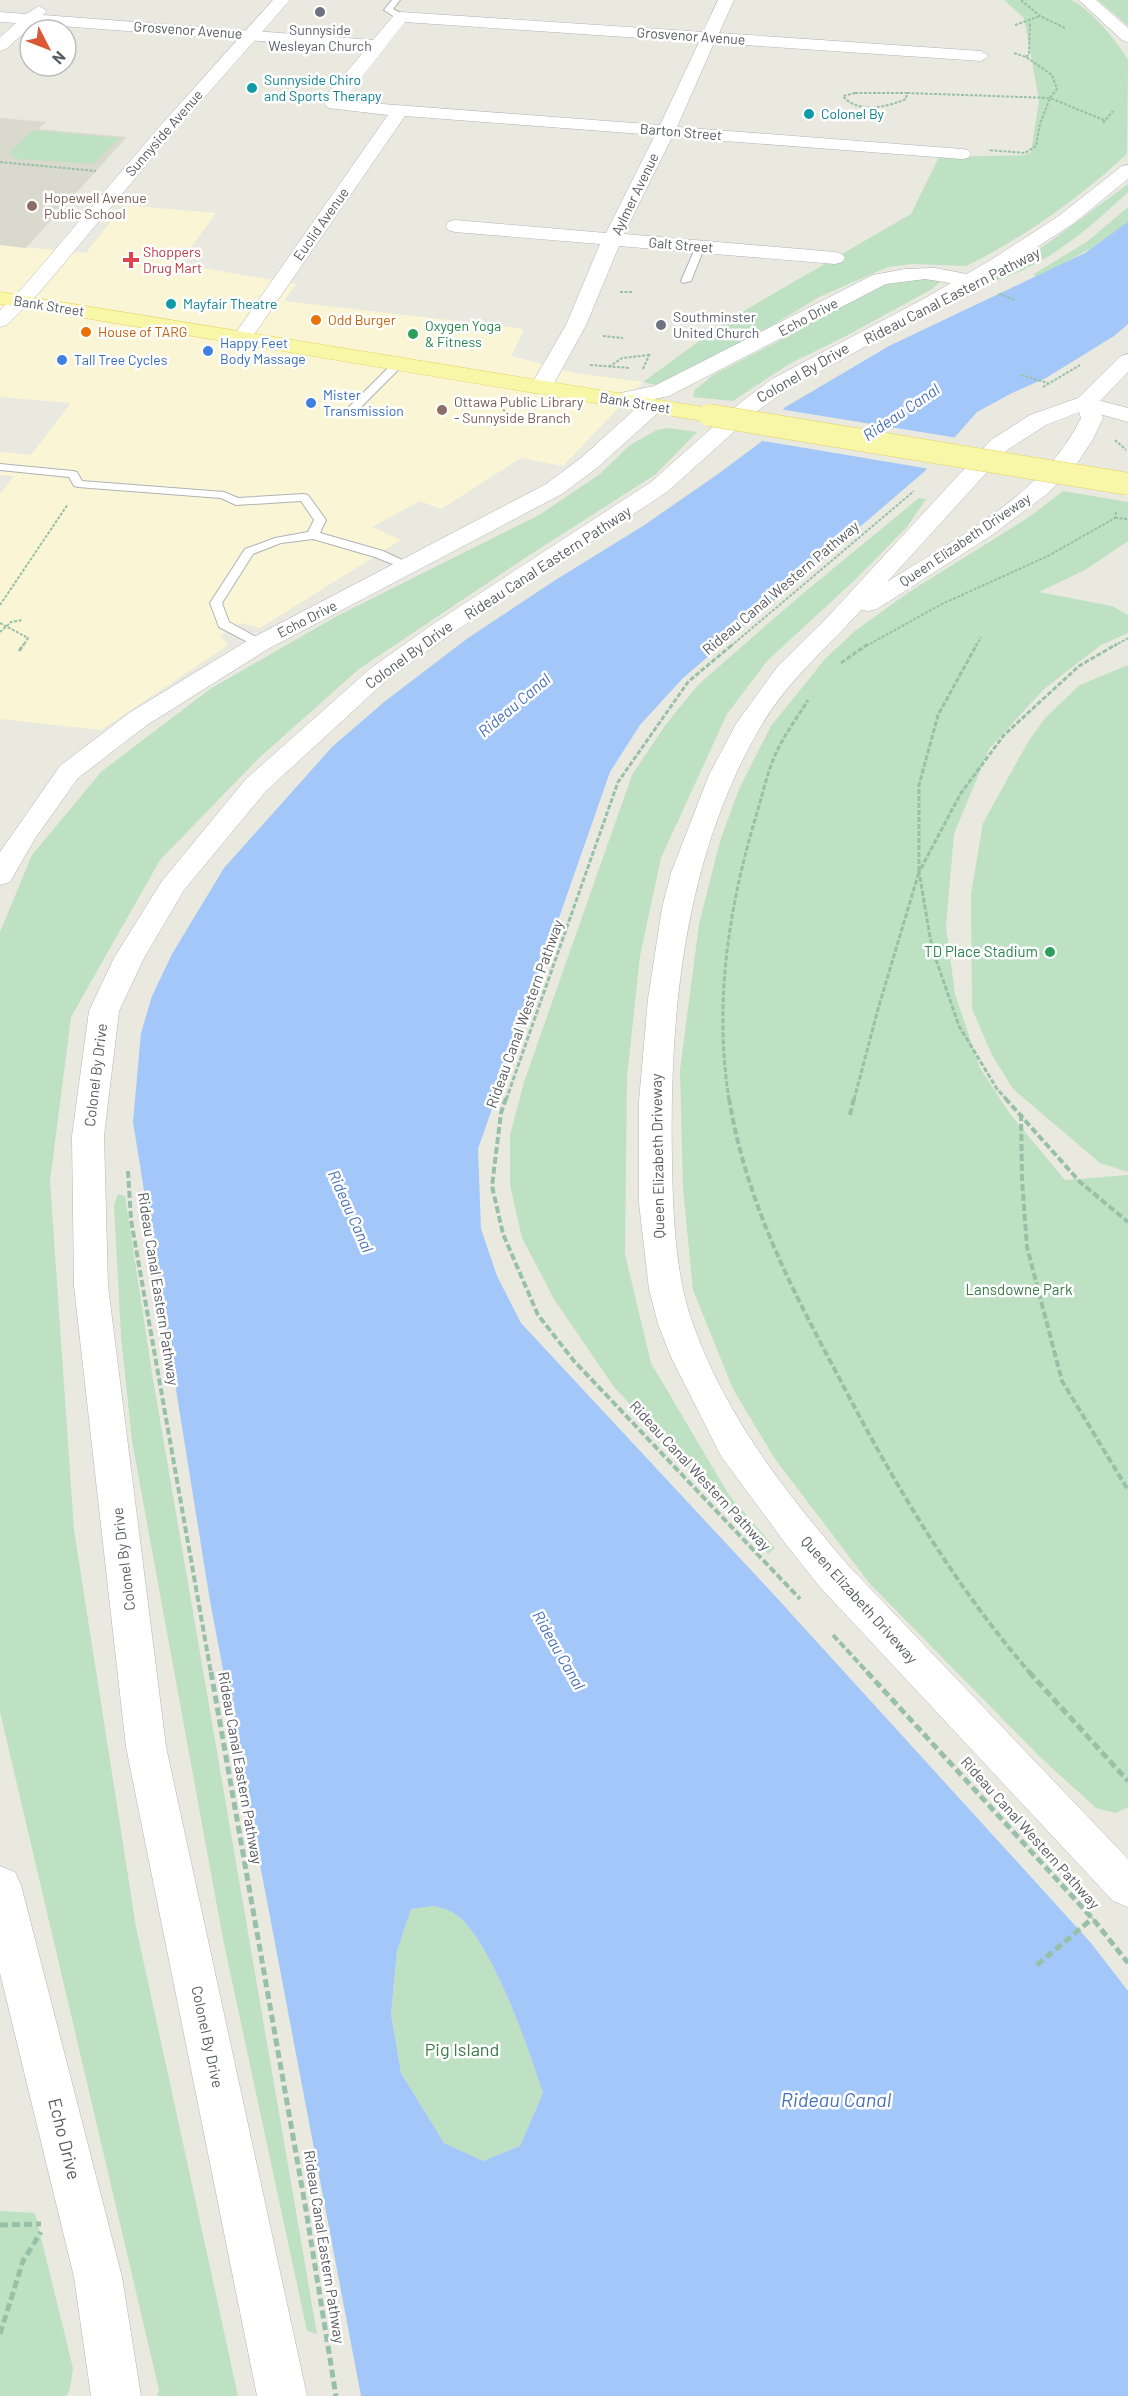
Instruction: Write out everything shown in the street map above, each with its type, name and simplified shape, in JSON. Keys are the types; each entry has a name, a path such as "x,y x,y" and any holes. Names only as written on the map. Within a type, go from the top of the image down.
{"main road":[{"name":"Bank Street","path":"0,298 1128,484"}],"street":[{"path":"32,18 51,0"},
{"name":"Sunnyside Avenue","path":"0,321 20,302 166,129 282,0"},
{"name":"Aylmer Avenue","path":"541,387 576,325 612,239 726,0"},
{"path":"1087,0 1128,37"},
{"name":"Grosvenor Avenue","path":"0,17 18,19"},
{"path":"376,45 400,17"},
{"name":"Grosvenor Avenue","path":"400,17 981,56"},
{"name":"Grosvenor Avenue","path":"78,23 376,45"},
{"path":"0,46 18,30"},
{"name":"Barton Street","path":"376,45 334,98 334,104 962,154"},
{"name":"Euclid Avenue","path":"242,338 400,110"},
{"name":"Colonel By Drive","path":"282,2396 146,1747 91,1286 88,1136 104,1011 129,958 172,886 256,785 380,673 445,627 659,487 687,466 759,397 808,368 982,286 1100,195 1128,170"},
{"name":"Galt Street","path":"455,226 835,258"},
{"name":"Echo Drive","path":"617,400 661,391 880,279 919,271 946,274 982,286"},
{"name":"Queen Elizabeth Driveway","path":"1121,1868 833,1575 798,1533 734,1446 689,1357 675,1324 666,1289 656,1203 655,1101 663,999 676,908 685,873 722,775 749,724 787,671 831,628 999,444 1038,420 1086,403 1128,360"},
{"path":"1086,403 1128,415"},
{"name":"Queen Elizabeth Driveway","path":"831,628 1007,515 1043,487 1072,456 1086,434 1092,418 1086,403"},
{"name":"Echo Drive","path":"0,876 23,836 69,772 138,719 259,644 554,489 589,463 652,406"},
{"name":"Echo Drive","path":"0,1885 98,2277 117,2396"}],"lane":[{"path":"396,0 388,10 400,17"},
{"path":"686,281 700,246"},
{"path":"350,413 399,363"},
{"path":"0,467 73,474 78,484 224,495 236,502 304,497 320,520 314,536"},
{"path":"259,644 223,624 216,603 249,552 279,540 314,536 379,554 409,566"}],"path":[{"path":"1021,0 1040,16 1065,28"},
{"path":"1015,25 1030,22 1040,16"},
{"path":"1026,57 1030,48 1030,22"},
{"path":"962,154 973,148 1025,153 1036,146 1040,124 1050,98 1057,89 1052,75 1026,57 1014,53"},
{"path":"907,92 906,99 889,107 853,106 845,102 843,96 858,92 873,94 907,92 938,91 1050,98 1104,122 1113,111"},
{"path":"0,162 84,170"},
{"path":"982,286 1015,300"},
{"name":"Rideau Canal Eastern Pathway","path":"982,286 1002,287"},
{"path":"624,292 633,292"},
{"path":"609,367 611,363 626,357 650,354 643,369"},
{"path":"1041,388 1083,363"},
{"path":"586,365 632,369"},
{"path":"1021,375 1048,383"},
{"path":"0,605 67,505 78,484"},
{"name":"Rideau Canal Western Pathway","path":"808,1608 574,1361 538,1315 503,1234 492,1186 501,1113 618,782 688,682 918,488"},
{"path":"1115,518 1117,506"},
{"path":"839,665 865,645 910,618 1047,556 1115,518 1128,519"},
{"path":"0,632 10,622 24,620"},
{"path":"0,623 28,638 19,651"},
{"path":"981,637 938,715 919,785 919,872 932,948 958,1026 997,1089 1080,1182 1128,1222"},
{"path":"850,1115 919,872 961,793 1004,735 1079,666 1128,638"},
{"path":"814,692 779,747 772,765 736,886 725,948 722,998 726,1081 748,1173 784,1273 868,1436 908,1503 981,1614 1016,1657 1128,1781"},
{"path":"1021,1114 1022,1180 1027,1247 1062,1381 1128,1490"},
{"name":"Rideau Canal Eastern Pathway","path":"128,1164 134,1231 306,2210 336,2396"},
{"name":"Rideau Canal Western Pathway","path":"832,1634 1093,1919 1128,1963"},
{"path":"1037,1965 1093,1919"},
{"path":"0,2334 23,2261 46,2224"}],"shaded area":[{"name":"Hopewell Avenue Public School","path":"0,118 46,122 38,129 127,137 26,248 0,245"},
{"path":"124,205 216,213 179,264 296,284 284,301 524,329 511,356 575,373 643,382 563,466 521,458 441,509 420,501 372,527 401,540 260,628 241,623 232,628 220,636 228,645 101,730 0,719 0,494 14,476 0,475 0,452 31,455 71,403 0,397 0,245 86,253"}],"green space":[{"path":"1004,0 1070,0 1085,9 1111,36 1128,60 1127,154 1090,186 1030,230 966,266 913,264 888,267 819,297 755,336 656,385 643,382 728,320 911,214 939,157 1024,155 1031,152 1039,100 1024,18"},
{"path":"1098,0 1128,0 1128,26"},
{"path":"33,130 120,138 93,164 17,159 9,153"},
{"path":"1128,184 1128,192 1094,223 1059,250 1021,271 978,286 1051,241"},
{"path":"1128,207 1128,222 1117,231 1083,253 1035,278 1034,274 1088,241"},
{"path":"916,277 942,280 932,289 789,364 733,401 693,397 695,390 713,375 777,342 857,294 876,285"},
{"path":"668,428 697,432 656,474 359,669 258,759 160,860 71,1017 50,1181 74,1530 136,1927 238,2396 157,2396 159,2390 0,1712 0,932 32,855 101,772 210,689 337,616 539,515 600,474 630,445 657,430"},
{"name":"Lansdowne Park","path":"1063,491 1128,502 1128,541 1085,570 1039,592 1112,606 1128,615 1128,633 1101,645 1044,689 989,749 954,834 946,926 955,994 980,1068 1010,1114 1065,1180 1128,1175 1128,1807 1116,1813 1096,1808 1040,1757 870,1584 775,1459 733,1389 693,1290 683,1189 680,1070 699,924 720,841 739,789 771,726 825,659 855,631 909,592 1029,517"},
{"path":"919,498 926,499 907,527 857,578 767,661 727,714 661,858 640,956 627,1077 625,1254 651,1363 729,1495 775,1548 768,1554 614,1387 554,1299 522,1238 510,1185 510,1135 524,1082 632,775 666,724 699,684 801,595"},
{"name":"TD Place Stadium","path":"1128,665 1128,1172 1100,1163 1013,1089 992,1055 972,1009 971,894 983,823 1028,742 1046,717 1080,685"},
{"path":"118,1194 125,1196 153,1379 317,2334 307,2331 223,1939 132,1441 121,1336 114,1205"},
{"name":"Pig Island","path":"434,1906 452,1912 466,1924 494,1967 518,2023 543,2093 520,2146 483,2161 444,2143 401,2073 391,2014 397,1951 411,1909"},
{"path":"0,2211 35,2213 73,2368 70,2389 66,2396 0,2396"}],"water":[{"name":"Rideau Canal","path":"1128,222 1128,324 1114,336 1046,378 977,412 924,472 683,678 640,725 610,772 478,1149 481,1229 497,1276 521,1323 776,1597 1091,1943 1128,1991 1128,2396 361,2396 210,1601 133,1122 141,1033 152,996 172,954 224,868 332,747 384,702 468,638 643,526 718,474 761,442 784,408 889,346 1085,253","holes":["434,1906 452,1912 466,1924 494,1967 518,2023 543,2093 520,2146 483,2161 444,2143 401,2073 391,2014 397,1951 411,1909"]}],"pier":[{"path":"779,409 958,438 930,469 758,440"}],"place":[{"name":"Sunnyside Wesleyan Church","path":"320,12"},
{"name":"Sunnyside Chiro and Sports Therapy","path":"252,88"},
{"name":"Colonel By","path":"809,114"},
{"name":"Hopewell Avenue Public School","path":"32,206"},
{"name":"Shoppers Drug Mart","path":"131,260"},
{"name":"Mayfair Theatre","path":"171,304"},
{"name":"Odd Burger","path":"316,320"},
{"name":"Southminster United Church","path":"661,325"},
{"name":"House of TARG","path":"86,332"},
{"name":"Oxygen Yoga & Fitness","path":"413,334"},
{"name":"Happy Feet Body Massage","path":"208,351"},
{"name":"Tall Tree Cycles","path":"62,360"},
{"name":"Mister Transmission","path":"311,403"},
{"name":"Ottawa Public Library - Sunnyside Branch","path":"442,410"},
{"name":"TD Place Stadium","path":"1050,952"}]}
